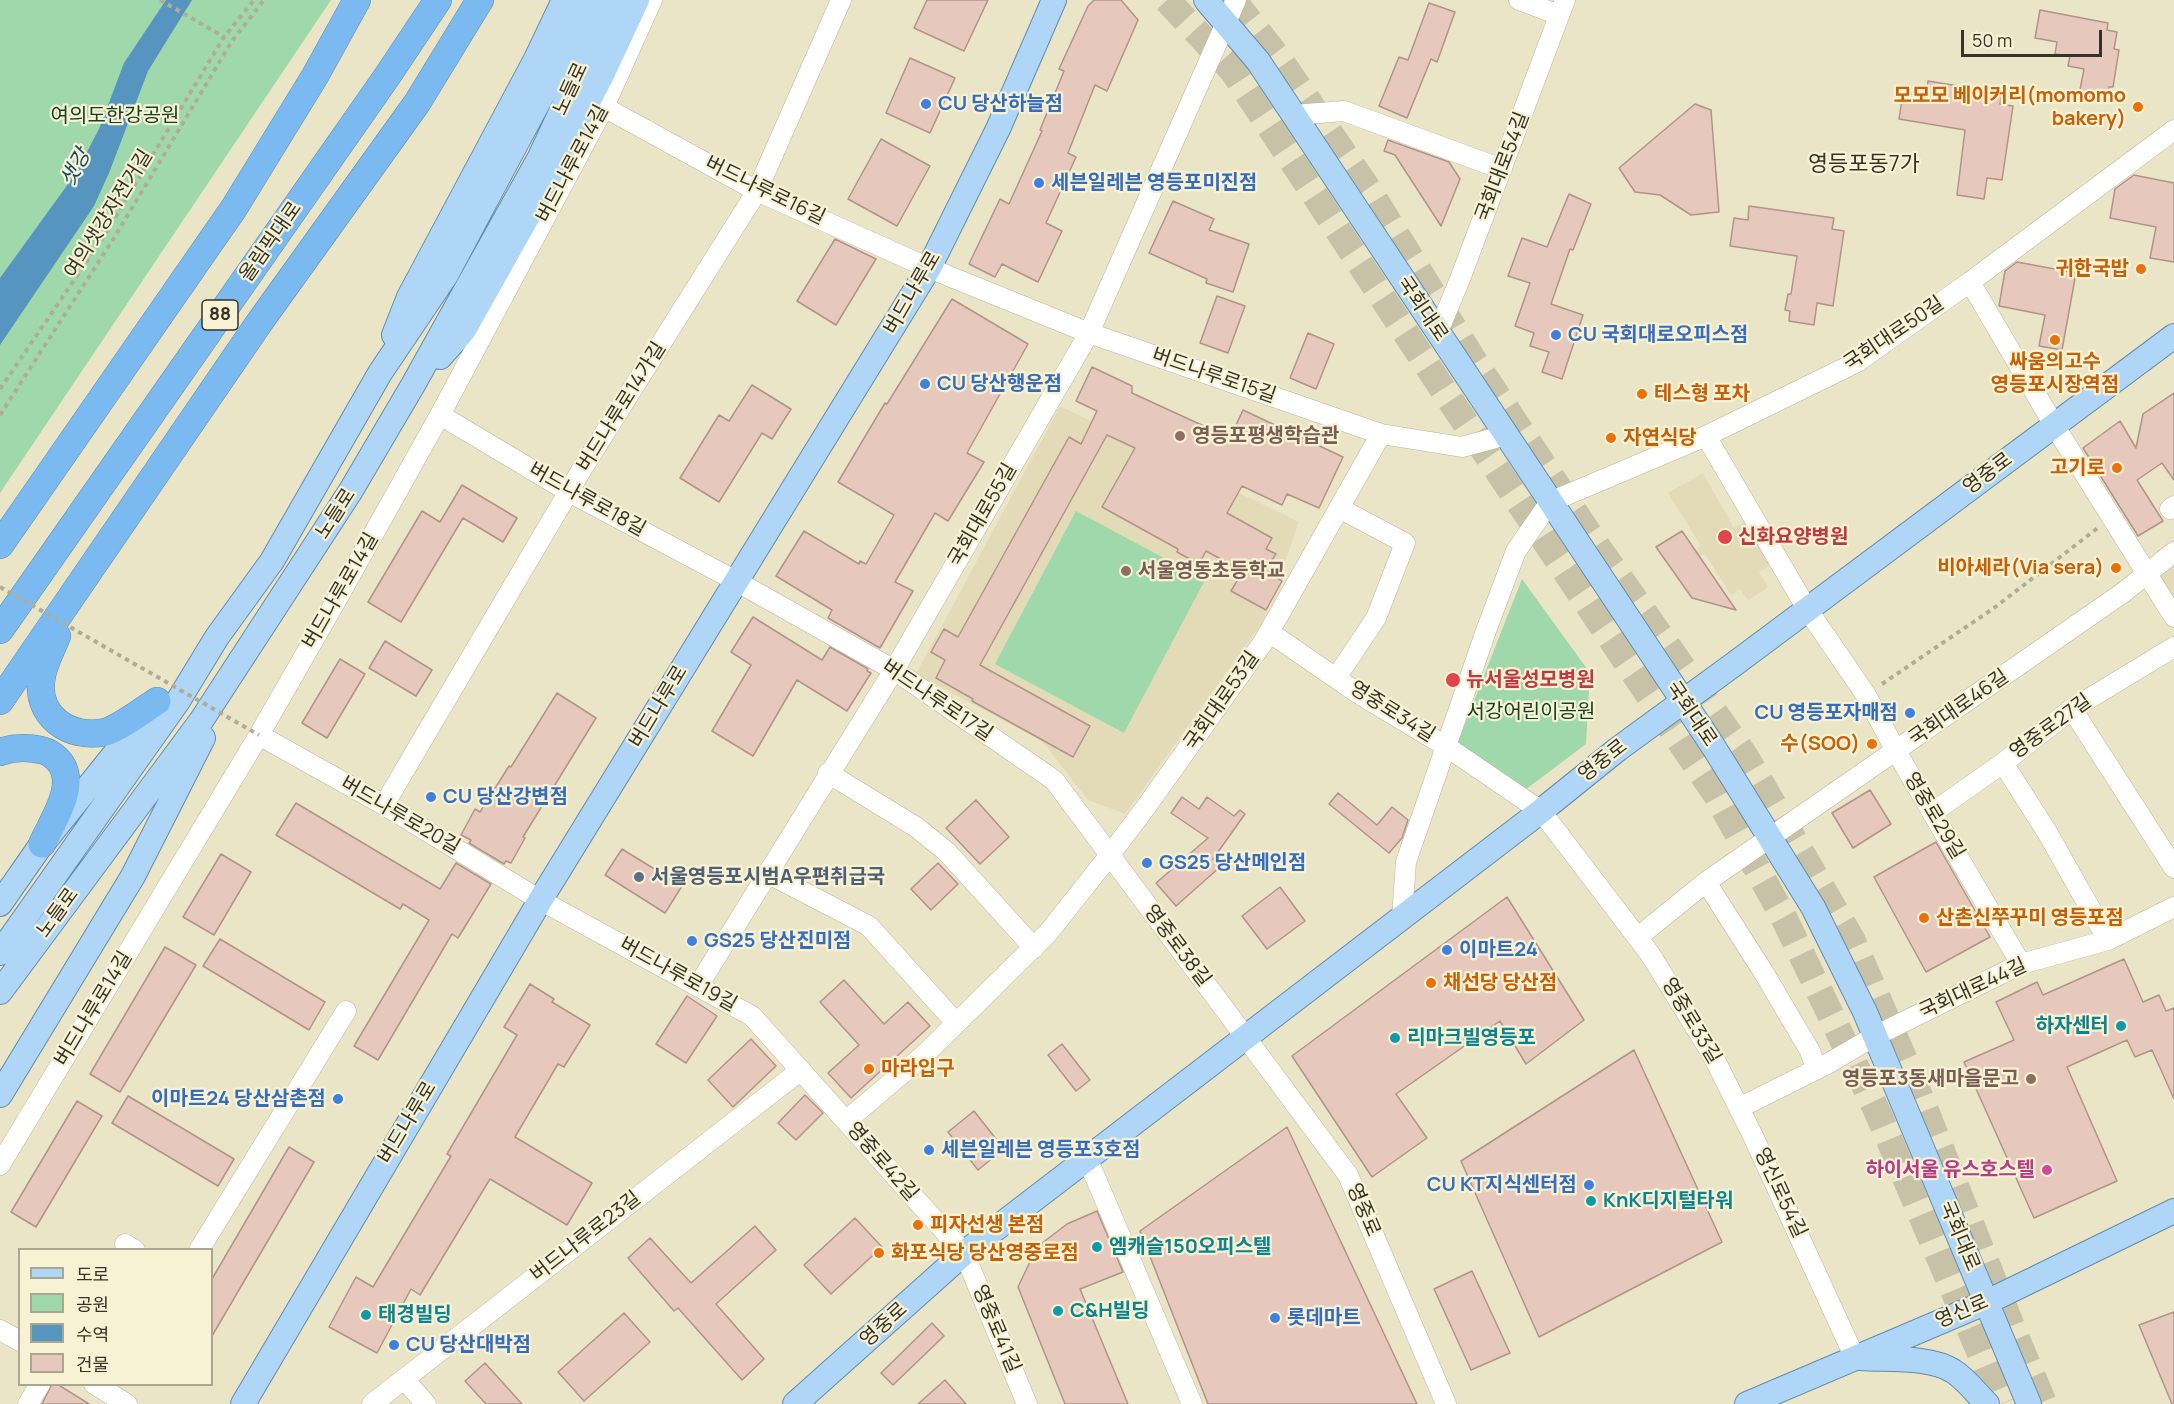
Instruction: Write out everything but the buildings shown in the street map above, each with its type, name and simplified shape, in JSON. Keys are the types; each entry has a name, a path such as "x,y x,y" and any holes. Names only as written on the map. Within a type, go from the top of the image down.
{"highway":[{"name":"88","path":"0,545 234,208 315,76 357,0"},
{"name":"올림픽대로","path":"0,630 438,0"},
{"path":"0,700 259,323 417,103 480,0"},
{"path":"72,595 42,676 41,696 48,711 61,726 86,734 107,732 158,701"},
{"path":"0,752 26,747 49,752 63,765 67,778 63,797 42,844"}],"main road":[{"path":"380,373 409,297 536,59 564,0"},
{"name":"노들로","path":"0,953 178,701 217,636 272,561 380,373 446,275 548,84 589,0"},
{"name":"노들로","path":"0,992 201,721 350,492 409,393 540,157 613,0"},
{"path":"409,393 464,330 547,180 602,75 637,0"},
{"name":"버드나루로","path":"243,1404 540,900 929,268 998,129 1054,0"},
{"name":"국회대로","path":"1206,0 1258,61 1683,702 1813,907 1875,1036 2029,1404"},
{"name":"영중로","path":"795,1404 964,1253 1541,811 1618,749 2174,336"},
{"path":"0,904 42,844 158,701 217,636"},
{"path":"0,1095 133,876 242,659"},
{"name":"영신로","path":"1747,1404 1987,1302 2174,1211"},
{"path":"1855,1358 1939,1364 1953,1370 1987,1404"}],"street":[{"name":"버드나루로14길","path":"0,1165 259,735 440,416 604,107 652,0"},
{"name":"버드나루로14가길","path":"384,805 569,492 757,191 841,0"},
{"name":"국회대로55길","path":"698,986 894,670 1089,333 1236,0"},
{"path":"1519,0 1562,8"},
{"name":"국회대로54길","path":"1438,332 1562,8"},
{"name":"버드나루로16길","path":"604,107 757,191 929,268"},
{"path":"1294,115 1344,111 1502,169"},
{"name":"국회대로50길","path":"1550,502 1706,436 1857,363 2174,130"},
{"name":"버드나루로15길","path":"929,268 1089,333 1382,434 1462,447 1506,435"},
{"path":"1970,282 2054,424 2174,617"},
{"name":"버드나루로18길","path":"440,416 569,492 736,581"},
{"name":"국회대로53길","path":"846,1121 924,1055 1034,948 1109,856 1269,632 1382,434"},
{"path":"1706,436 1807,609"},
{"name":"영중로34길","path":"1447,747 1516,551 1550,502"},
{"name":"영중로34길","path":"1336,678 1376,618 1405,543 1339,508"},
{"name":"국회대로46길","path":"1769,839 2174,552"},
{"name":"버드나루로17길","path":"736,581 894,670 1054,780 1109,856"},
{"name":"영중로29길","path":"1807,609 1866,695 1896,751 2021,964"},
{"name":"영중로34길","path":"1269,632 1541,811"},
{"name":"영중로27길","path":"1932,813 2003,763 2072,709 2174,647"},
{"path":"2072,709 2174,868"},
{"name":"버드나루로20길","path":"259,735 384,805 540,900"},
{"path":"1402,917 1406,862 1447,747"},
{"path":"2003,763 2047,832 2108,940"},
{"path":"828,773 916,827 947,852 1034,948"},
{"name":"영중로33길","path":"1541,811 1650,954 1712,1054 1739,1108"},
{"path":"1638,937 1706,882 1769,839"},
{"name":"영중로38길","path":"1109,856 1245,1037"},
{"path":"767,873 869,927 956,1023"},
{"path":"1706,882 1764,973 1810,1052 1816,1069"},
{"name":"버드나루로19길","path":"540,900 753,1016 801,1070"},
{"name":"국회대로44길","path":"1875,1036 2021,964 2108,940 2174,907"},
{"path":"200,1248 346,1011"},
{"path":"1739,1108 1875,1036"},
{"name":"영중로","path":"1245,1037 1348,1175 1446,1404"},
{"name":"영중로42길","path":"801,1070 964,1253"},
{"name":"버드나루로23길","path":"372,1404 801,1070"},
{"name":"영신로54길","path":"1739,1108 1855,1358"},
{"path":"1087,1158 1192,1404"},
{"name":"영중로41길","path":"964,1253 1028,1404"},
{"path":"0,1330 18,1340"},
{"path":"404,1379 426,1404"},
{"path":"28,1404 39,1386"},
{"path":"107,1388 128,1404"}],"path":[{"path":"160,0 224,37"},
{"path":"0,389 104,236 224,37 254,0"},
{"name":"여의샛강자전거길","path":"0,415 114,238 232,41 264,0"},
{"path":"1866,695 1994,608 2112,518"},
{"path":"0,587 259,735"}],"shaded area":[{"name":"서울영동초등학교","path":"1060,406 1299,522 1264,620 1125,814 1088,800 1042,741 916,674"},
{"name":"신화요양병원","path":"1703,473 1734,528 1745,521 1770,561 1770,566 1759,572 1768,587 1748,601 1740,589 1731,595 1705,554 1699,557 1695,551 1701,546 1668,493"},
{"path":"2174,555 2174,610 2157,582 2161,565"}],"green space":[{"name":"여의도한강공원","path":"0,0 331,0 0,493"},
{"path":"1076,511 1205,580 1124,733 995,664"},
{"name":"서강어린이공원","path":"1522,579 1590,673 1586,744 1525,790 1457,744"}],"water":[{"path":"166,0 192,0 148,71 94,206 0,345 0,278 76,173 99,129 124,63"}],"tunnel":[{"path":"1167,0 1233,71 1446,394 1717,796 1784,918 1877,1111 2002,1404"},
{"path":"1233,0 1280,60 1370,192 1474,361 1599,549 1745,756 1852,940 1914,1082 2044,1404"}],"place":[{"name":"CU 당산하늘점","path":"926,104"},
{"name":"모모모 베이커리(momomo bakery)","path":"2138,107"},
{"name":"세븐일레븐 영등포미진점","path":"1039,183"},
{"name":"귀한국밥","path":"2141,269"},
{"name":"CU 국회대로오피스점","path":"1556,335"},
{"name":"싸움의고수 영등포시장역점","path":"2055,340"},
{"name":"CU 당산행운점","path":"925,384"},
{"name":"테스형 포차","path":"1642,394"},
{"name":"영등포평생학습관","path":"1180,436"},
{"name":"자연식당","path":"1611,438"},
{"name":"고기로","path":"2117,468"},
{"name":"신화요양병원","path":"1725,537"},
{"name":"비아세라(Via sera)","path":"2116,568"},
{"name":"서울영동초등학교","path":"1126,571"},
{"name":"뉴서울성모병원","path":"1453,680"},
{"name":"CU 영등포자매점","path":"1910,713"},
{"name":"수(SOO)","path":"1872,744"},
{"name":"CU 당산강변점","path":"431,797"},
{"name":"GS25 당산메인점","path":"1147,863"},
{"name":"서울영등포시범A우편취급국","path":"639,877"},
{"name":"산촌신쭈꾸미 영등포점","path":"1924,918"},
{"name":"GS25 당산진미점","path":"692,941"},
{"name":"이마트24","path":"1447,950"},
{"name":"채선당 당산점","path":"1431,983"},
{"name":"하자센터","path":"2121,1026"},
{"name":"리마크빌영등포","path":"1395,1038"},
{"name":"마라입구","path":"869,1069"},
{"name":"영등포3동새마을문고","path":"2031,1079"},
{"name":"이마트24 당산삼촌점","path":"338,1099"},
{"name":"세븐일레븐 영등포3호점","path":"929,1150"},
{"name":"하이서울 유스호스텔","path":"2047,1170"},
{"name":"CU KT지식센터점","path":"1589,1185"},
{"name":"KnK디지털타워","path":"1591,1201"},
{"name":"피자선생 본점","path":"918,1225"},
{"name":"엠캐슬150오피스텔","path":"1097,1247"},
{"name":"화포식당 당산영중로점","path":"879,1253"},
{"name":"C&H빌딩","path":"1058,1311"},
{"name":"태경빌딩","path":"366,1315"},
{"name":"롯데마트","path":"1275,1318"},
{"name":"CU 당산대박점","path":"394,1345"}],"district":[{"name":"영등포동7가","path":"1864,165"}],"water label":[{"name":"샛강","path":"76,168"}]}
